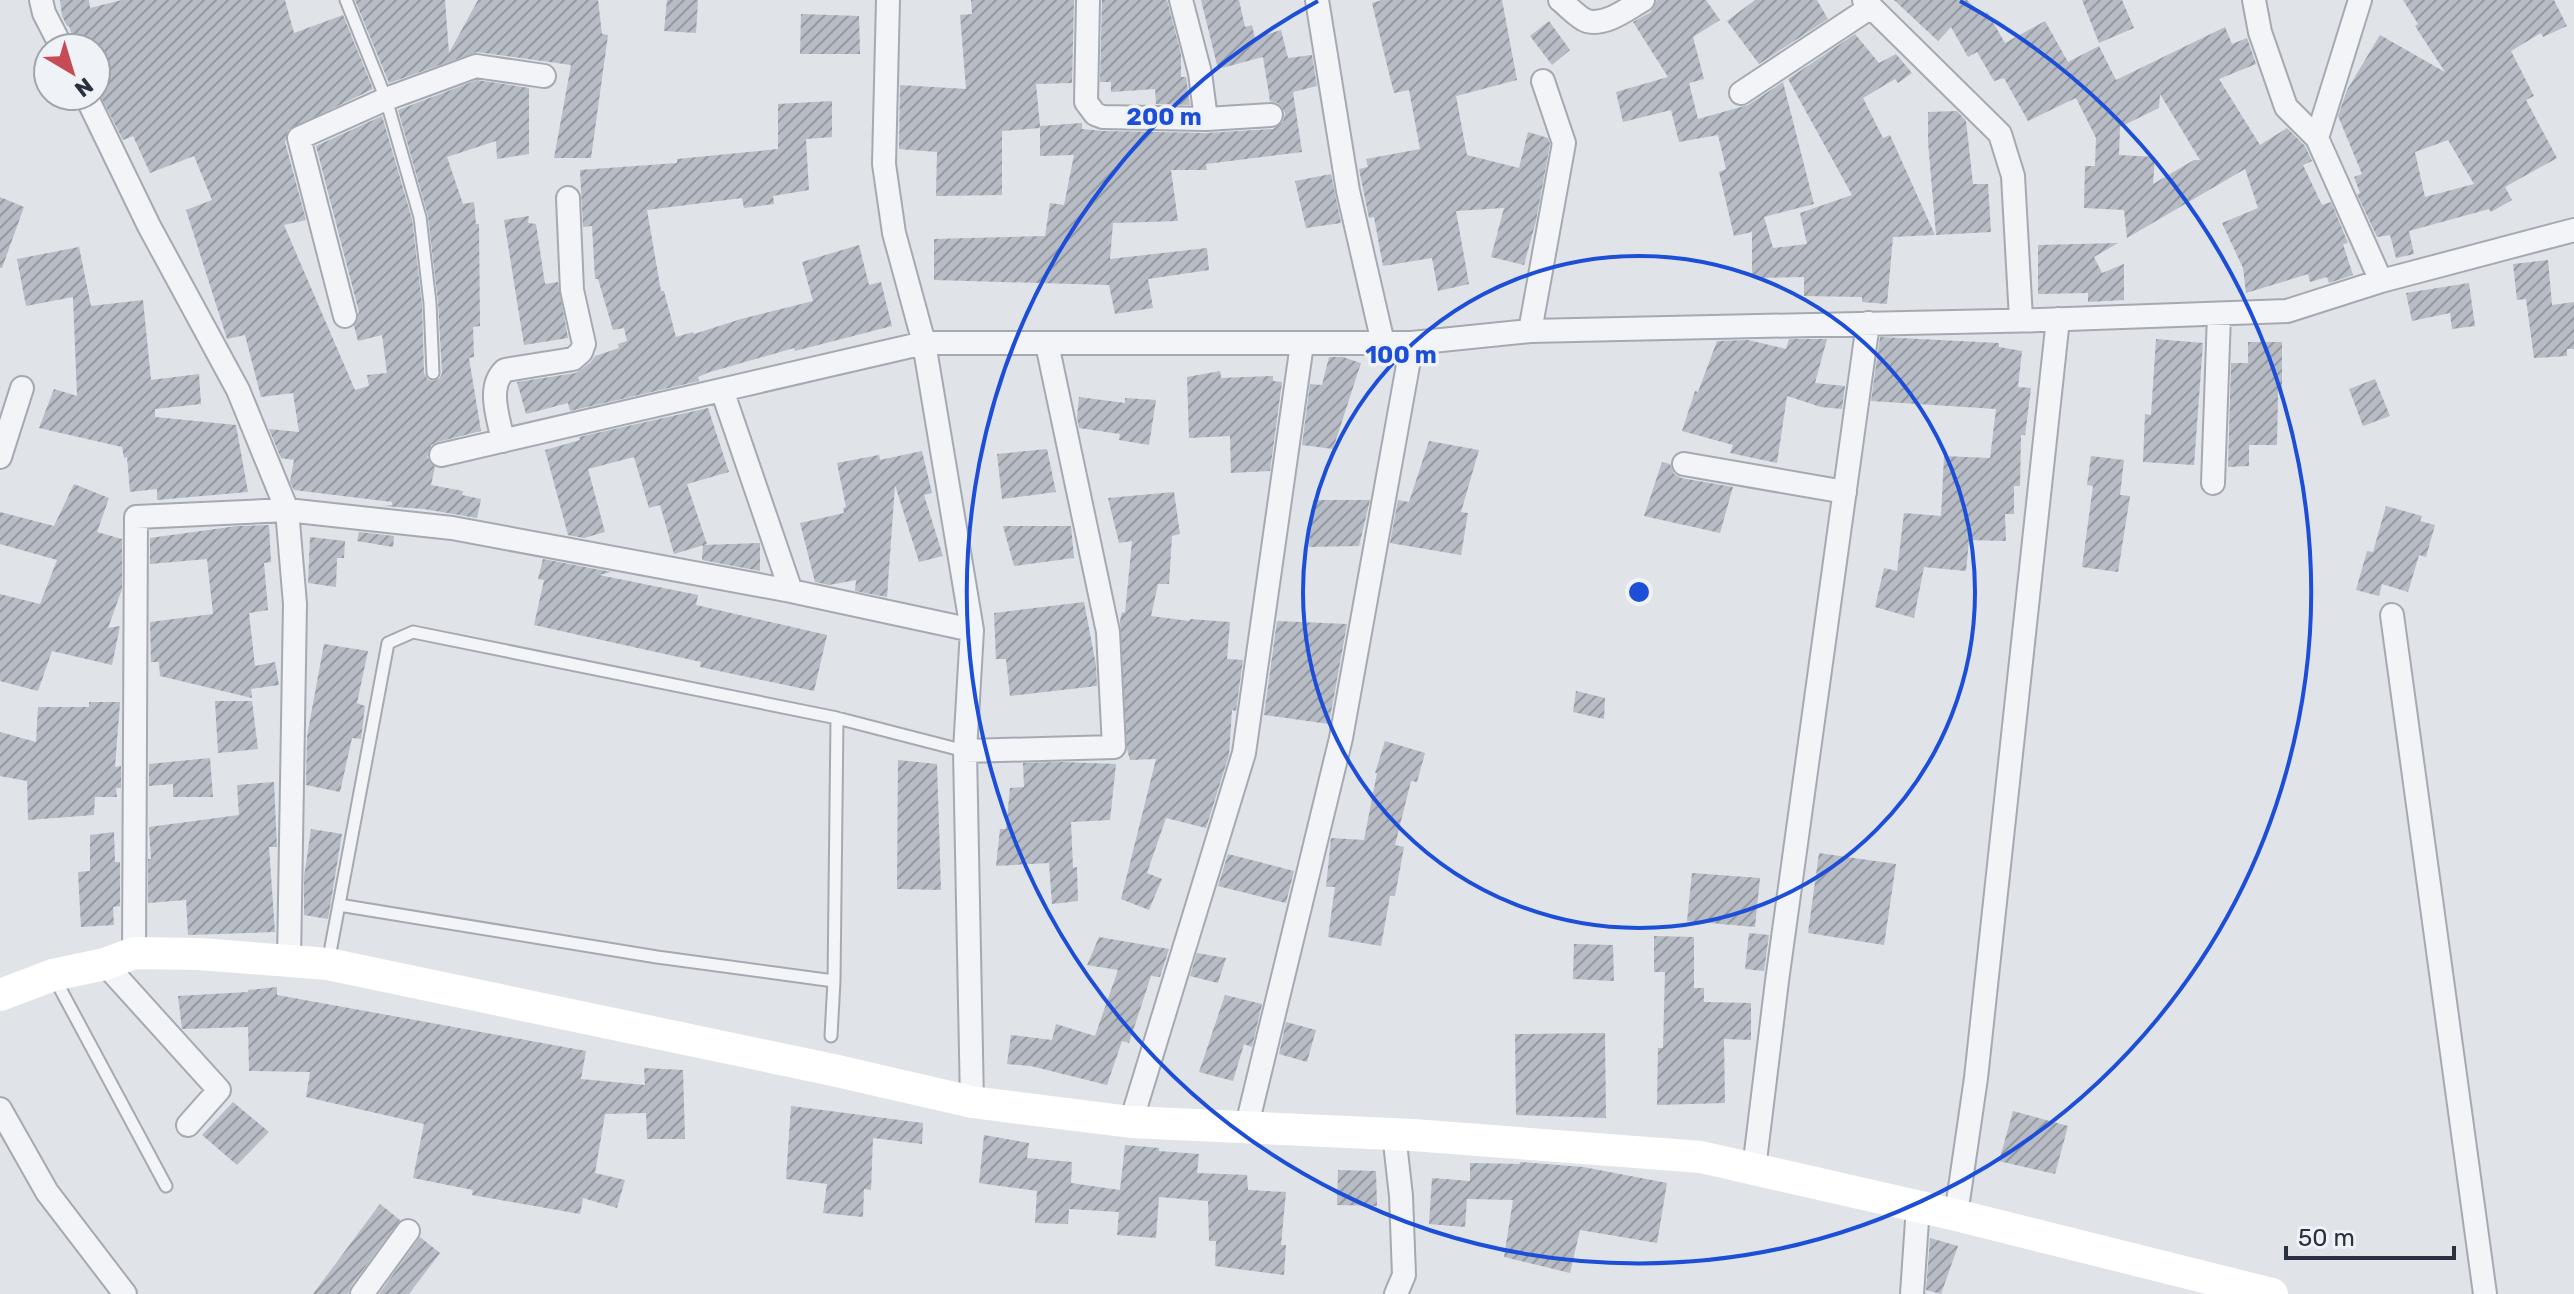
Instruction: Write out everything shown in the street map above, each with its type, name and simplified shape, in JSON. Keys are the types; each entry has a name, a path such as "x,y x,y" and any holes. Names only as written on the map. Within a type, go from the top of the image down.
{"street":[{"path":"41,0 54,32"},
{"path":"888,0 884,164 894,233 924,343 972,630 965,751 972,1102"},
{"path":"1088,0 1086,102 1095,114 1103,117 1206,119 1271,115"},
{"path":"1181,0 1200,73 1206,119"},
{"path":"1317,0 1348,191 1383,343"},
{"path":"1560,0 1585,21 1610,18 1643,0"},
{"path":"2254,0 2260,32 2286,107 2317,138 2381,281"},
{"path":"2317,138 2360,0"},
{"path":"1741,93 1868,3 2000,134 2013,176 2021,319"},
{"path":"345,316 299,138 386,99 476,66 544,76"},
{"path":"1530,331 1564,143 1543,81"},
{"path":"94,112 149,226 238,390 287,510 295,604 289,960"},
{"path":"503,441 494,388 497,377 505,370 573,359 584,344 572,290 568,198"},
{"path":"441,455 924,343 1412,343 1530,331 2287,311 2381,281 2574,230"},
{"path":"2213,483 2219,315"},
{"path":"1956,1215 1976,1078 2058,319"},
{"path":"1754,1169 1868,323"},
{"path":"1246,1129 1341,738 1412,343"},
{"path":"965,751 1114,747 1108,632 1047,344"},
{"path":"1131,1122 1244,753 1302,344"},
{"path":"0,457 22,388"},
{"path":"722,390 791,591"},
{"path":"1684,464 1845,492"},
{"path":"188,1125 219,1090 120,958 136,517 287,510 452,528 791,591 972,630"},
{"path":"2392,615 2485,1294"},
{"path":"0,995 53,975 120,958 199,954 328,964 972,1102 1131,1122 1394,1134 1701,1157 1956,1215 2272,1294"},
{"path":"0,1109 47,1192 125,1294"},
{"path":"1394,1134 1401,1196 1404,1275 1396,1294"},
{"path":"1912,1294 1918,1206"},
{"path":"362,1294 408,1231"}],"lane":[{"path":"346,0 386,99 420,217 430,303 433,373"},
{"path":"328,964 388,643 413,632 837,718 965,751"},
{"path":"831,1036 837,718"},
{"path":"339,905 657,957 834,981"},
{"path":"53,975 166,1186"}],"building":[{"path":"60,0 89,0 90,8 122,0 285,0 294,33 343,15 373,89 288,130 285,142 306,220 284,225 355,390 369,386 367,375 387,373 382,335 358,341 354,326 359,312 316,146 382,116 412,219 422,304 424,373 428,380 434,381 442,373 428,216 398,110 477,80 529,88 529,154 497,159 496,141 447,157 463,204 474,202 476,224 479,224 480,326 473,327 474,357 469,358 481,431 437,442 431,445 427,457 435,467 431,485 463,491 462,495 481,499 477,518 383,506 392,505 392,502 294,490 290,482 294,460 281,458 269,429 299,432 293,393 261,397 245,335 227,339 186,210 212,200 194,156 150,173 133,136 123,140 109,112 112,112 112,32 71,32 62,16"},
{"path":"355,0 445,0 449,53 478,0 598,0 602,34 608,35 591,158 554,158 571,65 477,52 389,83"},
{"path":"667,0 698,0 696,33 664,31"},
{"path":"971,0 1074,0 1072,83 1036,84 1040,126 1082,123 1082,129 1103,131 1206,133 1273,129 1283,122 1285,113 1278,103 1270,101 1263,57 1218,69 1201,0 1239,0 1245,27 1252,25 1255,38 1281,30 1288,58 1312,55 1317,86 1293,92 1302,152 1206,164 1207,170 1171,170 1178,221 1113,223 1110,259 1207,248 1209,270 1148,279 1153,308 1115,314 1109,285 934,280 934,239 1045,236 1050,203 1064,205 1074,155 1040,156 1040,128 1002,131 1002,195 936,196 937,152 899,149 900,85 966,89 960,15 972,14"},
{"path":"1102,0 1167,0 1181,54 1181,77 1186,77 1190,105 1156,104 1155,89 1111,92 1111,82 1100,82"},
{"path":"1382,0 1502,0 1517,80 1456,96 1467,155 1519,168 1528,132 1548,138 1550,144 1536,221 1524,265 1491,257 1504,208 1456,211 1469,284 1438,291 1432,258 1383,266 1374,217 1369,218 1359,169 1368,167 1366,159 1420,149 1409,90 1394,93 1372,3"},
{"path":"1657,0 1706,0 1720,20 1693,37 1704,79 1689,83 1698,119 1748,105 1783,82 1814,204 1764,217 1773,248 1807,244 1800,213 1852,195 1788,79 1855,34 1879,63 1896,54 1912,73 1898,83 1895,79 1863,98 1883,138 1890,135 1935,235 1893,237 1887,304 1862,302 1862,297 1804,296 1804,277 1752,278 1752,232 1734,236 1719,172 1726,169 1718,135 1679,142 1671,110 1623,122 1616,92 1668,77 1633,22 1651,12"},
{"path":"1755,0 1817,0 1828,19 1759,64 1727,21"},
{"path":"1894,0 1967,0 1983,15 1987,12 2005,43 2045,21 2068,62 2099,46 2116,80 2225,27 2232,44 2247,38 2256,64 2219,79 2260,145 2287,128 2305,146 2312,161 2303,165 2322,205 2331,202 2348,243 2343,244 2353,275 2329,283 2327,277 2310,282 2308,274 2246,293 2243,268 2222,223 2258,208 2245,169 2127,238 2124,210 2084,208 2085,166 2095,166 2096,138 2076,98 2028,121 2004,78 1994,81 1977,52 1968,57 1951,27 1938,41","holes":["2160,94 2200,160 2194,160 2153,184 2155,157 2119,155 2120,127 2159,108"]},
{"path":"2082,0 2122,0 2134,28 2099,43"},
{"path":"2403,0 2554,0 2567,26 2543,37 2541,33 2511,51 2534,96 2526,100 2557,158 2505,187 2512,200 2491,212 2489,209 2409,231 2414,254 2396,258 2390,235 2377,237 2357,194 2360,193 2354,177 2362,174 2338,116 2347,90 2380,35 2445,72 2415,26 2418,24","holes":["2448,140 2474,184 2425,197 2415,152"]},
{"path":"801,14 859,16 860,54 800,54"},
{"path":"1549,21 1570,50 1552,65 1530,36"},
{"path":"832,101 832,137 806,139 809,190 773,196 774,204 744,208 742,198 647,210 661,291 664,291 676,337 694,334 813,301 802,262 859,245 869,285 881,282 892,326 795,351 794,348 707,373 698,377 699,381 570,411 568,403 526,414 517,382 576,373 595,356 619,348 618,344 627,341 624,328 613,330 598,279 595,279 592,226 583,227 580,170 677,163 677,159 778,149 778,104"},
{"path":"1957,111 1966,121 1973,184 1988,184 1991,232 1936,235 1928,112"},
{"path":"1331,174 1341,223 1306,228 1295,181"},
{"path":"0,197 24,207 2,268 0,268"},
{"path":"529,216 528,223 536,224 545,284 558,282 568,338 524,345 504,220"},
{"path":"2118,243 2094,257 2102,273 2124,264 2124,300 2088,302 2088,293 2038,294 2038,245"},
{"path":"79,247 91,306 143,300 151,380 199,374 201,404 155,409 155,417 236,425 248,492 157,500 157,489 130,492 127,457 124,458 122,447 39,428 54,389 77,396 73,297 26,306 17,259"},
{"path":"2548,260 2552,305 2574,302 2574,349 2567,349 2567,356 2534,358 2526,299 2517,300 2513,264"},
{"path":"2469,283 2475,326 2452,329 2450,313 2412,321 2406,293"},
{"path":"1880,337 1999,343 1999,347 2022,351 2018,387 2031,388 2025,435 2021,435 2020,486 2014,486 2014,514 2005,514 2006,541 1969,540 1966,571 1924,567 1914,618 1875,607 1884,568 1897,571 1904,513 1941,516 1944,456 1990,458 1996,409 1871,401"},
{"path":"1789,339 1827,339 1815,383 1845,386 1842,409 1821,407 1787,396 1777,463 1730,453 1733,445 1682,431 1717,341 1748,340 1786,349"},
{"path":"2156,339 2203,343 2194,465 2143,462 2145,414 2151,415"},
{"path":"2248,342 2282,342 2277,445 2249,445 2249,466 2228,467 2231,363 2248,363"},
{"path":"1329,357 1343,357 1361,363 1333,449 1302,445 1310,384 1322,385"},
{"path":"1220,371 1221,378 1273,376 1273,381 1282,382 1270,471 1231,473 1230,436 1189,438 1187,377"},
{"path":"2375,379 2390,416 2363,426 2349,389"},
{"path":"1079,397 1125,403 1125,398 1156,400 1149,445 1119,440 1120,434 1079,428"},
{"path":"708,408 729,472 687,484 707,544 674,554 660,505 649,508 634,457 588,469 605,532 584,538 568,535 545,450 580,440 579,437"},
{"path":"1429,441 1479,450 1461,512 1468,513 1461,555 1390,543 1398,500 1409,502"},
{"path":"1047,449 1056,492 1002,499 997,454"},
{"path":"922,451 932,493 924,495 943,556 919,562 895,485 887,597 855,591 856,580 829,585 815,582 800,523 844,513 843,508 846,507 837,463 879,455 880,460"},
{"path":"2091,456 2124,460 2120,495 2130,496 2118,572 2082,567 2093,486 2087,485"},
{"path":"1662,462 1670,464 1674,474 1681,478 1733,487 1720,533 1644,516"},
{"path":"74,484 109,498 97,532 122,539 122,589 108,628 120,626 112,665 52,651 38,691 0,681 0,594 40,604 57,560 0,544 0,512 54,526"},
{"path":"1174,492 1180,534 1172,536 1169,584 1158,584 1151,616 1230,622 1227,659 1243,660 1236,711 1232,710 1229,755 1206,828 1166,818 1147,873 1162,879 1149,910 1121,899 1156,759 1130,760 1127,749 1120,621 1122,612 1125,613 1132,541 1119,543 1108,498"},
{"path":"1313,500 1370,500 1359,546 1309,547"},
{"path":"2386,506 2422,516 2420,521 2435,525 2426,557 2419,555 2408,592 2382,584 2379,596 2356,590 2367,551 2373,552"},
{"path":"269,525 271,562 264,563 268,610 249,613 255,666 275,662 279,685 251,689 252,698 160,676 159,662 151,662 150,622 213,614 207,559 150,564 150,538 237,526"},
{"path":"1003,526 1071,526 1074,558 1014,566"},
{"path":"359,532 394,536 393,547 357,541"},
{"path":"310,537 345,541 344,558 337,558 336,587 308,583"},
{"path":"760,543 760,571 702,560 703,545"},
{"path":"543,559 611,572 599,575 698,595 696,605 827,635 814,691 700,667 701,662 534,625 544,580 538,579"},
{"path":"1084,602 1097,686 1010,696 1006,659 996,659 994,613"},
{"path":"1277,621 1347,624 1329,724 1264,715"},
{"path":"324,644 368,651 357,703 365,706 361,739 352,738 340,792 306,785 307,736"},
{"path":"1576,691 1605,698 1604,719 1573,712"},
{"path":"215,701 252,701 258,749 218,753"},
{"path":"89,702 120,702 115,767 121,766 121,788 116,788 117,797 95,797 94,815 28,820 27,781 0,776 0,732 36,742 38,707 89,707"},
{"path":"1385,741 1425,753 1417,782 1411,781 1395,845 1404,847 1395,896 1390,896 1381,946 1328,937 1335,887 1326,887 1331,838 1364,840 1375,773"},
{"path":"210,758 213,797 173,797 173,784 149,786 149,764"},
{"path":"898,760 937,764 941,890 897,889"},
{"path":"1023,763 1116,764 1110,820 1071,822 1078,901 1052,904 1049,863 996,866 1000,829 1006,829 1010,788 1024,787"},
{"path":"274,782 277,847 269,847 275,932 188,935 186,900 148,903 148,859 151,859 149,827 239,815 237,785"},
{"path":"311,829 342,834 328,919 304,915 304,877"},
{"path":"114,832 115,862 120,862 120,906 113,907 114,925 81,927 78,872 90,871 90,835"},
{"path":"1819,853 1896,864 1884,945 1808,933"},
{"path":"1228,854 1294,871 1286,903 1218,886"},
{"path":"1692,873 1760,878 1755,927 1687,921"},
{"path":"1749,933 1769,935 1764,971 1745,969"},
{"path":"1654,936 1694,937 1694,988 1704,988 1704,1002 1751,1003 1751,1040 1724,1039 1725,1103 1657,1105 1658,1048 1663,1048 1665,972 1654,972"},
{"path":"1099,937 1169,949 1160,977 1151,976 1129,1043 1122,1041 1107,1085 1031,1066 1007,1064 1011,1035 1052,1040 1056,1024 1095,1036 1118,970 1087,965"},
{"path":"1574,944 1613,945 1614,981 1573,979"},
{"path":"1197,953 1226,958 1218,983 1190,976"},
{"path":"277,987 277,995 586,1051 581,1079 645,1085 644,1068 683,1070 685,1139 647,1139 646,1113 605,1114 595,1173 625,1180 617,1208 583,1198 580,1214 472,1195 473,1190 413,1178 424,1124 306,1097 310,1072 249,1071 248,1027 182,1029 178,996"},
{"path":"1225,995 1262,1004 1252,1047 1244,1044 1233,1081 1199,1072"},
{"path":"1286,1022 1316,1030 1307,1062 1279,1054"},
{"path":"1605,1033 1606,1118 1516,1115 1515,1034"},
{"path":"233,1102 269,1132 237,1165 202,1135"},
{"path":"791,1106 923,1123 922,1144 873,1138 871,1190 864,1189 863,1217 823,1213 827,1184 786,1179"},
{"path":"2013,1111 2068,1126 2055,1174 1999,1161"},
{"path":"984,1135 1029,1143 1027,1158 1072,1162 1071,1183 1120,1190 1125,1145 1199,1154 1197,1173 1247,1175 1248,1190 1286,1192 1281,1245 1286,1245 1284,1275 1215,1266 1216,1241 1209,1241 1208,1201 1159,1197 1156,1238 1117,1235 1119,1212 1069,1209 1068,1224 1035,1223 1037,1191 979,1183"},
{"path":"1520,1162 1583,1167 1667,1183 1657,1243 1580,1230 1570,1273 1504,1257 1513,1200 1467,1199 1465,1227 1429,1224 1432,1178 1470,1181 1470,1163"},
{"path":"1338,1170 1376,1171 1377,1206 1337,1205"},
{"path":"380,1204 400,1220 348,1294 313,1294"},
{"path":"420,1237 440,1253 409,1294 379,1294"},
{"path":"1930,1238 1958,1246 1941,1294 1926,1290"}]}
